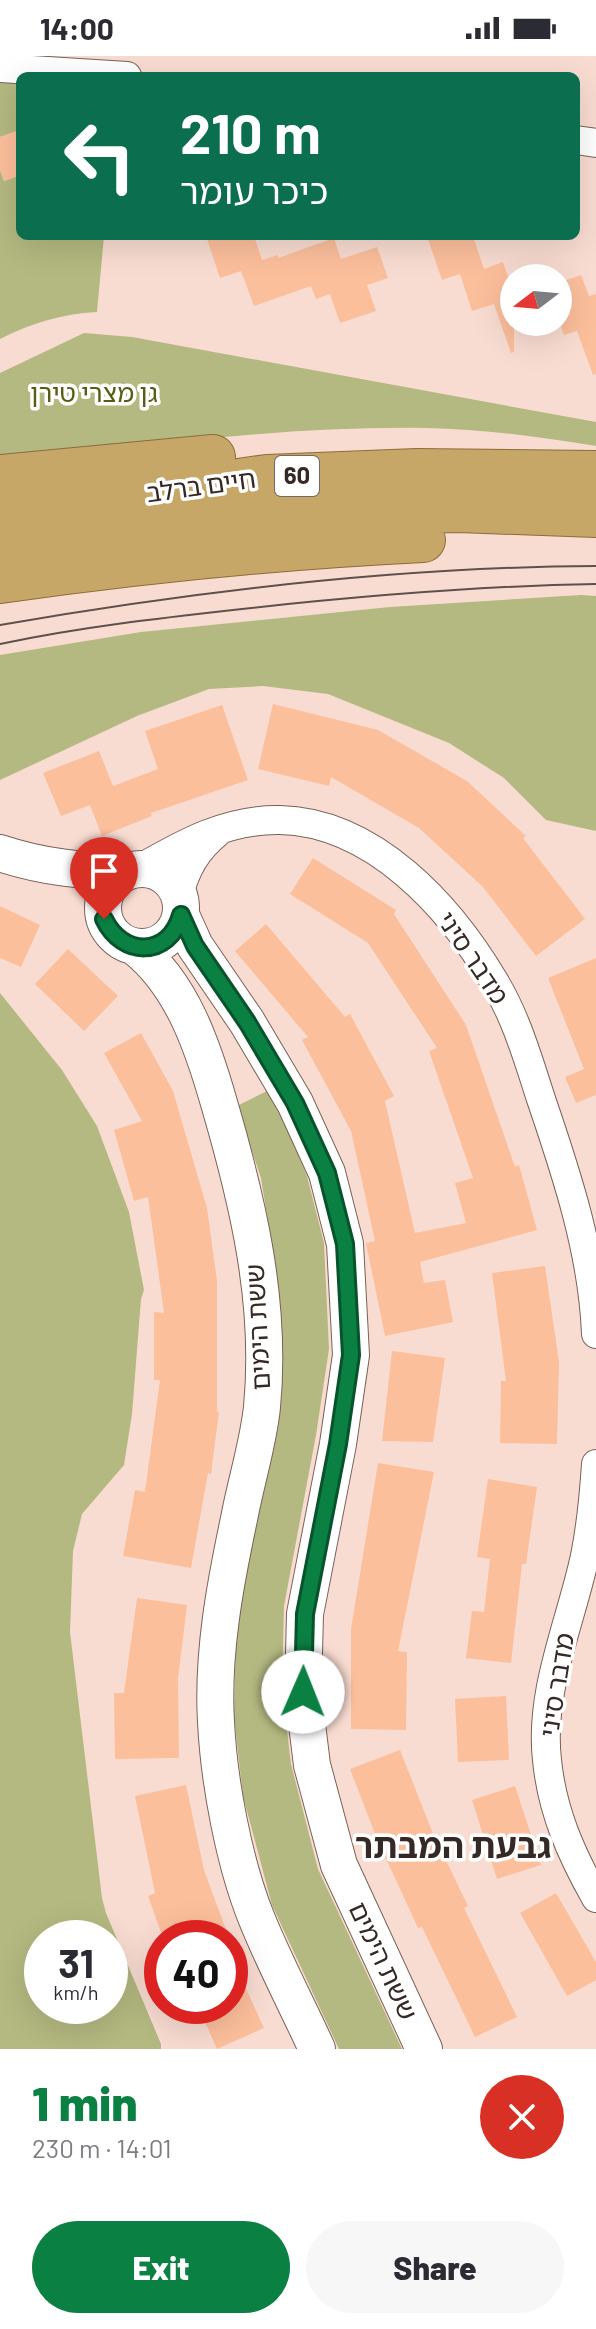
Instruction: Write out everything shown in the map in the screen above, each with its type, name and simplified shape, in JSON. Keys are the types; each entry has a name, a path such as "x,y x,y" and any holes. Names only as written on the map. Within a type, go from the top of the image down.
{"highway":[{"path":"0,477 373,446 481,447 596,457"},
{"name":"חיים ברלב","path":"0,515 267,477 417,471 596,473"},
{"name":"חיים ברלב","path":"0,548 117,530 271,514 459,510 596,515"},
{"path":"0,581 138,561 313,545 596,535"}],"street":[{"path":"0,68 64,72"},
{"name":"מדבר סיני","path":"133,870 201,834 251,822 282,820 317,826 353,839 390,861 425,891 495,981 515,1022 567,1180 595,1296 596,1334"},
{"path":"13,857 82,900 104,919 114,936 135,947 148,947 166,939 176,928 189,864 198,851 224,828"},
{"path":"13,857 71,870 153,870 167,878 180,905"},
{"path":"104,919 106,892 111,884 133,870"},
{"name":"ששת הימים","path":"180,905 195,946 247,1022 295,1103 327,1173 345,1244 351,1355 338,1444 305,1614 303,1692 312,1765 339,1865 424,2049"},
{"name":"ששת הימים","path":"135,947 164,975 176,992 191,1027 214,1085 240,1172 254,1246 264,1325 265,1365 252,1467 239,1517 218,1634 216,1722 226,1804 255,1915 317,2049"},
{"name":"מדבר סיני","path":"596,1464 590,1556 556,1667 546,1757 558,1819 574,1859 596,1898"}],"green space":[{"path":"0,76 16,77 16,131 0,137"},
{"path":"0,170 4,181 16,176 16,240 104,240 97,312 47,320 0,339"},
{"name":"גן מצרי טירן","path":"84,333 132,337 596,422 596,446 469,430 373,428 213,438 0,459 0,373"},
{"path":"596,596 596,831 546,820 504,778 449,743 328,694 263,686 209,689 137,716 0,780 0,655 141,632 390,607"},
{"path":"0,993 62,1070 97,1126 129,1212 144,1290 124,1465 82,1514 73,1551 70,1632 102,1898 109,1920 24,1920 24,2024 128,2024 128,1965 144,2004 144,2024 153,2024 161,2049 0,2049"},
{"path":"271,1089 307,1176 324,1243 329,1349 284,1606 282,1688 291,1764 318,1869 402,2049 339,2049 272,1905 243,1796 234,1717 236,1630 256,1516 270,1465 283,1361 276,1272 261,1178 237,1106"}],"building":[{"path":"16,131 16,176 4,181 0,170 0,137"},
{"path":"207,240 255,240 262,260 278,255 278,258 328,240 335,240 341,259 377,247 388,278 367,285 376,311 340,323 330,294 316,299 311,286 254,306 241,271 220,278"},
{"path":"428,240 474,240 484,269 503,262 500,264 500,321 494,304 472,311 460,274 442,280"},
{"path":"581,275 589,296 596,294 596,374 593,375 577,331 572,333 572,278"},
{"path":"505,336 514,336 514,352 511,353"},
{"path":"273,704 378,730 467,781 526,836 523,838 585,919 536,956 483,887 419,828 331,777 329,786 258,769"},
{"path":"222,705 248,780 151,813 152,816 102,836 90,805 61,816 43,773 99,751 113,786 158,769 145,731"},
{"path":"313,858 396,910 394,914 466,1025 515,1167 519,1165 537,1230 420,1262 424,1283 445,1280 453,1322 385,1336 366,1243 375,1241 351,1131 302,1040 308,1037 235,951 266,924 345,1017 350,1014 394,1096 385,1101 415,1233 466,1223 455,1183 473,1178 429,1051 437,1048 368,943 290,894"},
{"path":"0,906 40,925 21,967 0,958"},
{"path":"68,949 118,996 84,1031 35,984"},
{"path":"596,958 596,1095 576,1103 565,1077 584,1069 548,978"},
{"path":"141,1033 173,1091 207,1208 217,1281 219,1412 211,1474 208,1473 191,1568 123,1556 135,1490 145,1492 160,1380 154,1380 154,1312 164,1313 148,1197 134,1201 114,1130 142,1121 104,1053"},
{"path":"545,1266 559,1362 557,1444 500,1443 501,1381 506,1381 492,1273"},
{"path":"392,1351 445,1358 433,1442 382,1441"},
{"path":"378,1463 434,1472 398,1651 407,1652 406,1730 351,1729 351,1629"},
{"path":"488,1479 537,1487 526,1564 522,1564 511,1663 466,1658 472,1611 484,1612 490,1559 477,1557"},
{"path":"137,1598 187,1605 178,1679 179,1758 115,1759 114,1693 124,1693"},
{"path":"506,1696 509,1760 458,1762 455,1699"},
{"path":"400,1750 432,1831 468,1906 464,1908 517,2017 475,2037 422,1927 418,1928 377,1839 350,1769"},
{"path":"186,1785 204,1870 222,1920 157,1920 148,1896 155,1893 135,1796"},
{"path":"515,1786 541,1865 497,1879 472,1800"},
{"path":"556,1893 596,1962 596,1980 567,1996 520,1913"},
{"path":"248,1993 264,2028 217,2049 206,2024 248,2024"}],"tram line":[{"path":"0,625 297,583 446,571 596,566"},
{"path":"0,644 121,624 286,604 463,589 596,584"}],"district":[{"name":"גבעת המבתר","path":"453,1846"}],"route":[{"path":"104,919 114,936 126,944 141,948 166,939 176,928 181,915 195,946 247,1022 295,1103 327,1173 336,1207 345,1244 351,1355 338,1444 305,1614 303,1692"}]}
